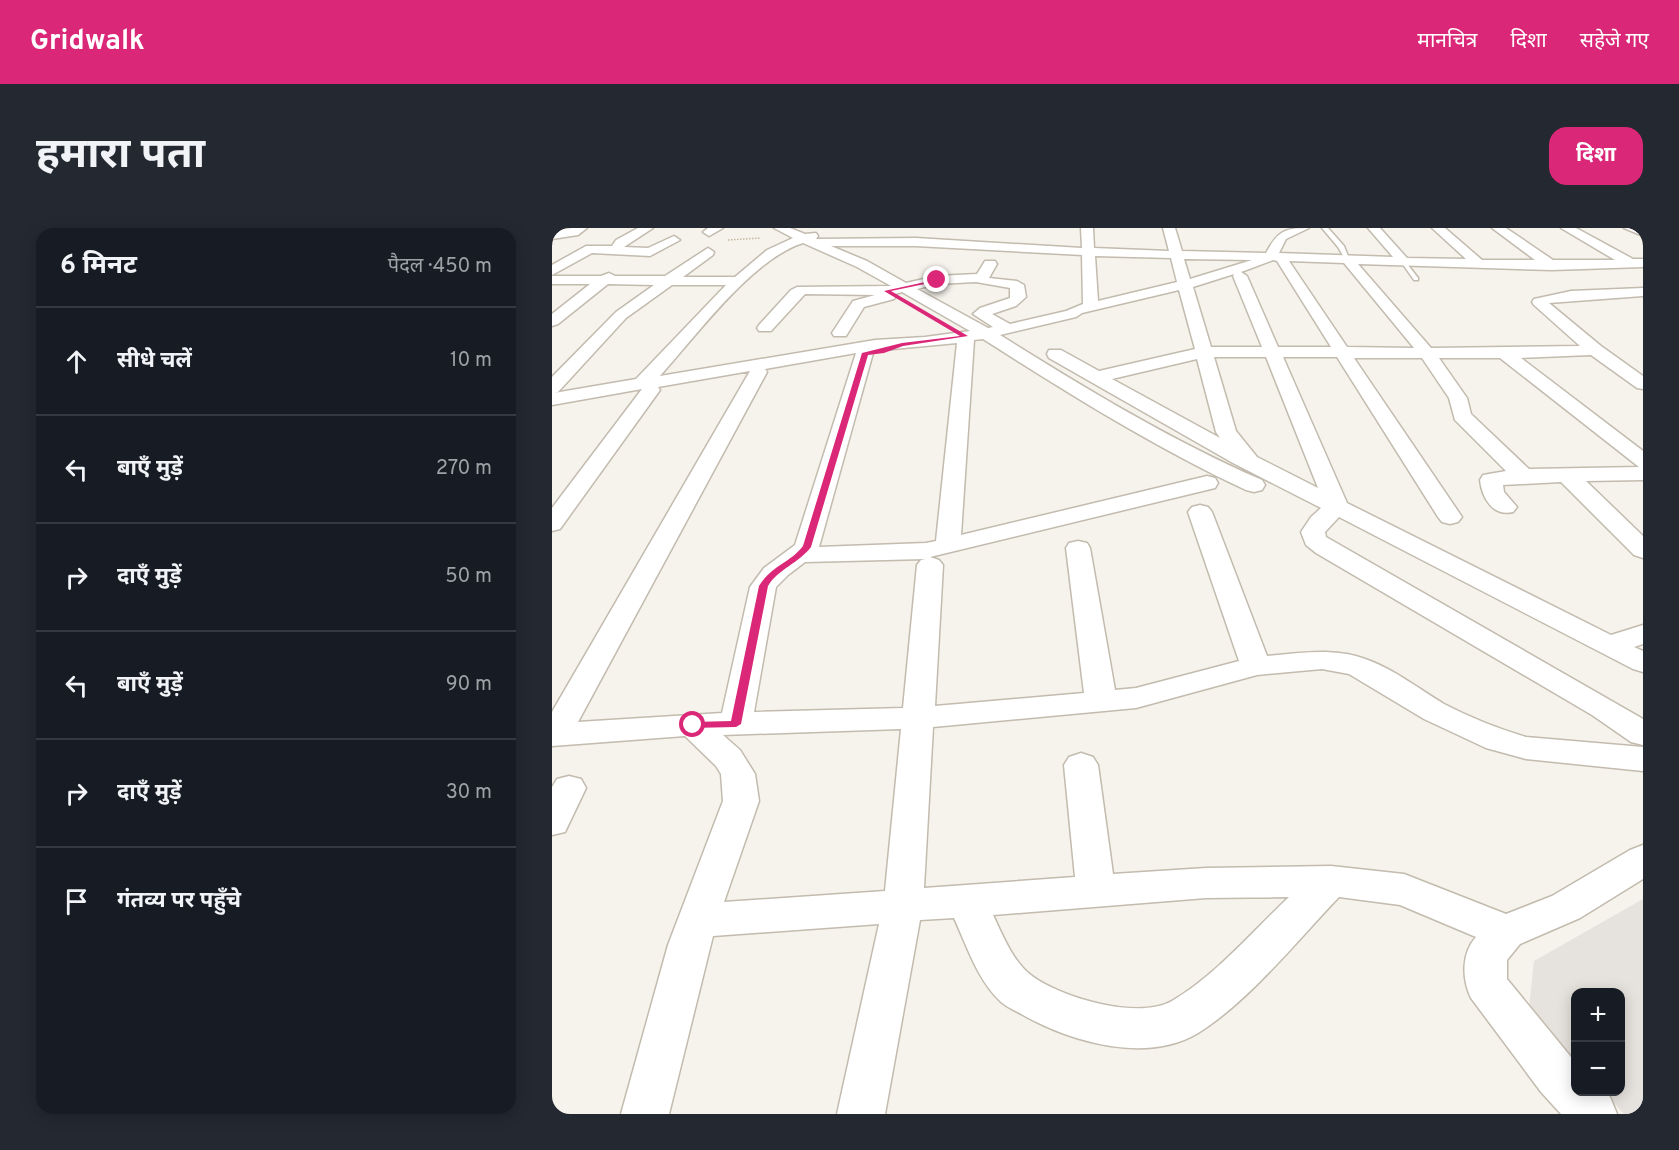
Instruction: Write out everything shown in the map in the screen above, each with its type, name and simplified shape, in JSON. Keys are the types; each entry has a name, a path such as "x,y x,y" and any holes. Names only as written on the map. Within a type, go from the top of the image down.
{"street":[{"path":"552,235 574,232 581,228"},
{"path":"617,249 620,243 647,228"},
{"path":"552,524 646,387 738,281 797,236 825,228"},
{"path":"870,241 882,228"},
{"path":"940,243 946,228"},
{"path":"1087,228 1090,307"},
{"path":"1169,228 1227,432 1249,462"},
{"path":"1303,228 1277,233 1281,259 1450,517"},
{"path":"1374,228 1405,263"},
{"path":"1438,228 1480,265"},
{"path":"1498,228 1552,266"},
{"path":"1567,228 1636,263"},
{"path":"1630,228 1643,232"},
{"path":"797,236 870,241 1010,243 1088,252 1176,256 1480,265 1552,266 1636,263"},
{"path":"797,236 862,264 896,291 1203,462 1254,485"},
{"path":"552,321 604,280 674,240"},
{"path":"915,257 925,242"},
{"path":"840,333 858,304 896,291 1004,263 1010,243"},
{"path":"552,271 590,249 651,252"},
{"path":"552,388 621,315 708,252"},
{"path":"552,407 646,387 875,345 902,345 1010,330 1090,307 1240,276 1281,259"},
{"path":"1071,314 1089,314 1281,259"},
{"path":"1348,260 1427,353 1458,398 1462,416 1523,476"},
{"path":"862,264 886,264"},
{"path":"983,269 982,281 1013,284 1018,287 1018,300 986,310 981,314 1249,462 1643,663"},
{"path":"1240,276 1338,507"},
{"path":"552,280 738,281"},
{"path":"765,328 796,293 802,290 896,291"},
{"path":"1643,292 1549,298 1539,302 1595,350 1643,384"},
{"path":"975,335 1207,483"},
{"path":"861,1114 903,906 916,718 939,555 975,335"},
{"path":"552,399 758,372 884,351 902,345"},
{"path":"1096,377 1204,352 1427,353 1595,350"},
{"path":"1504,352 1643,461"},
{"path":"736,724 764,586 771,574 801,555 807,547 865,353"},
{"path":"553,735 758,372"},
{"path":"1505,507 1493,493 1491,480 1523,476 1643,473"},
{"path":"1567,475 1643,550"},
{"path":"801,555 926,551 939,555 1207,483 1303,490"},
{"path":"1338,507 1319,522 1312,532 1316,540 1325,548 1628,723 1643,734"},
{"path":"1200,512 1256,666"},
{"path":"1078,548 1101,701"},
{"path":"1609,646 1643,634"},
{"path":"553,735 693,725 916,718 1136,699 1256,666 1322,660 1357,666 1435,712 1498,740 1526,748 1643,759"},
{"path":"645,1114 698,921 741,801 738,774 728,758 693,725"},
{"path":"1081,765 1096,891"},
{"path":"552,822 569,788"},
{"path":"1593,1114 1557,1076 1486,985 1486,955 1506,932 1566,907 1643,860"},
{"path":"966,901 995,963 1016,989 1062,1014 1103,1025 1146,1028 1180,1020 1214,997 1331,881"},
{"path":"698,921 1206,883 1331,881 1404,890 1506,932"}],"lane":[{"path":"1325,228 1341,246 1348,260"},
{"path":"1405,263 1416,279"}],"path":[{"path":"716,233 744,240 797,236"}],"shaded area":[{"path":"1643,899 1643,1114 1624,1114 1608,1096 1625,1096 1625,988 1571,988 1571,1055 1529,1008 1534,961"}],"route":[{"path":"693,725 736,724 764,586 771,574 801,555 807,547 865,353 966,336 887,291 937,280"}]}
